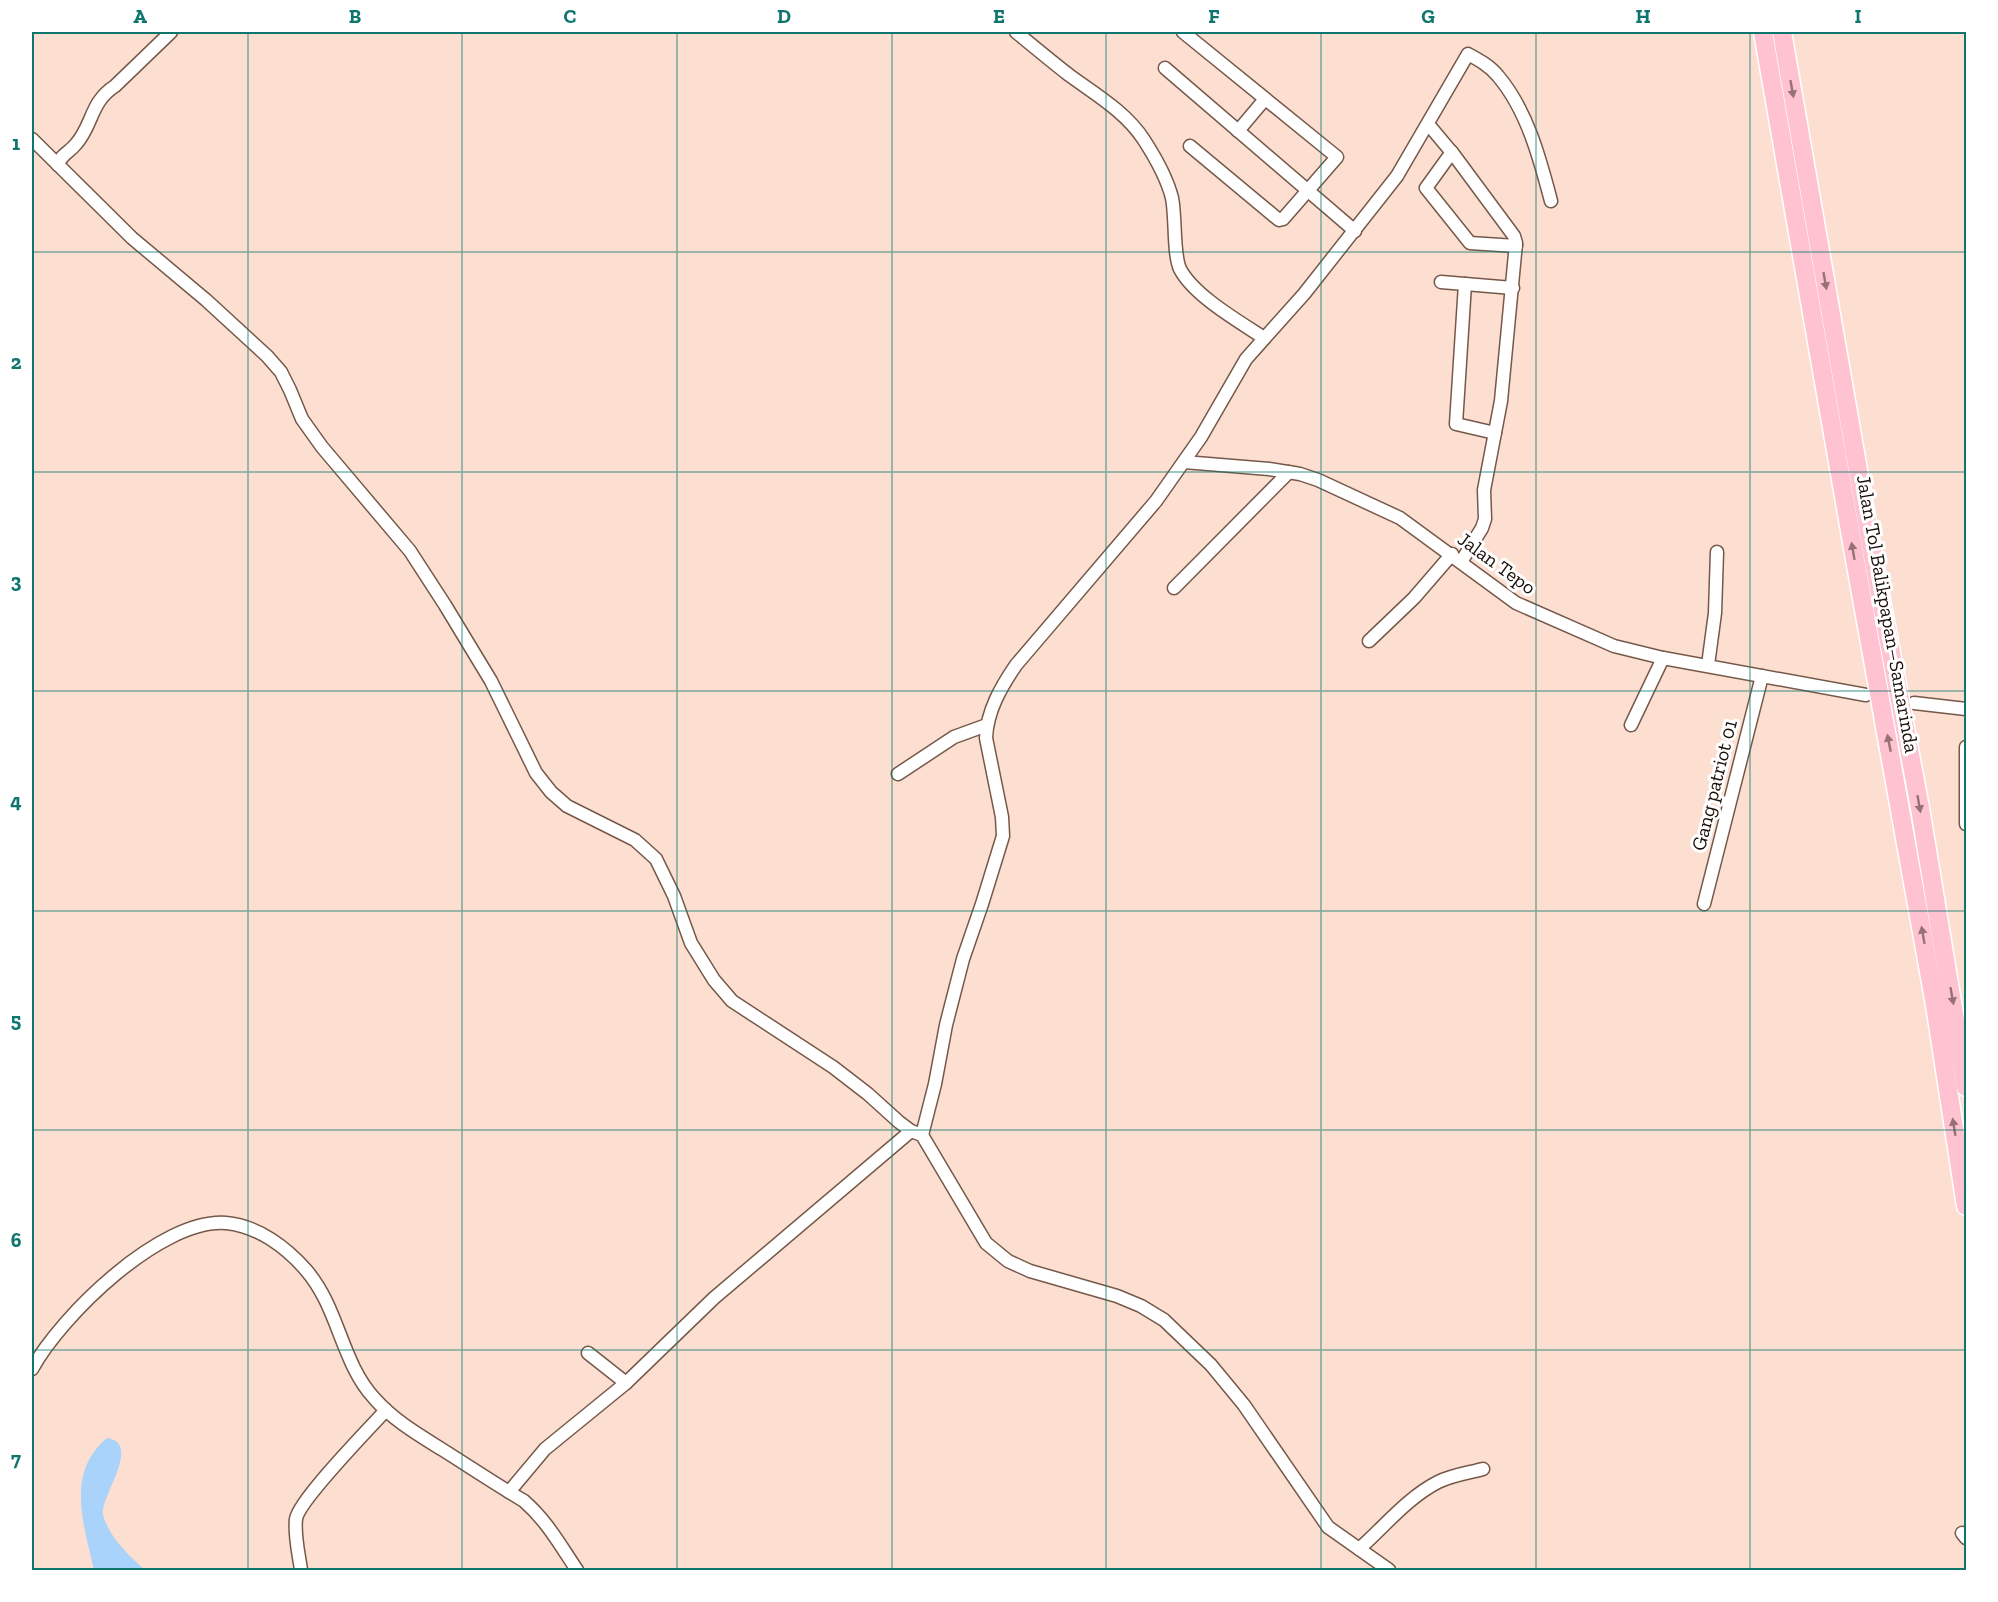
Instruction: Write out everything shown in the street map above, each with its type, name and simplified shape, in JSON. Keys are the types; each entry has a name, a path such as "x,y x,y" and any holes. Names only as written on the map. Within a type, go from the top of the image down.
{"highway":[{"name":"Jalan Tol Balikpapan–Samarinda","path":"1763,32 1851,542 1929,971 1966,1206"},
{"name":"Jalan Tol Balikpapan–Samarinda","path":"1782,32 1872,551 1920,808 1966,1087"}],"street":[{"path":"58,165 63,154 77,144 94,107 105,93 171,32"},
{"path":"1016,32 1049,60 1107,101 1143,139 1172,197 1176,251 1180,269 1191,284 1263,339"},
{"path":"1183,32 1337,158 1283,219 1276,219 1190,146"},
{"path":"509,1492 544,1449 626,1383 714,1298 917,1133 935,1083 946,1025 963,959 1003,836 1002,817 986,738 987,725 1000,688 1016,665 1156,501 1213,417 1246,358 1304,294 1397,176 1468,54 1498,76 1510,95 1533,138 1551,201"},
{"path":"1165,68 1355,231"},
{"path":"1238,131 1265,99"},
{"path":"1369,641 1456,558 1482,528 1485,519 1484,490 1501,401 1513,288 1516,246 1514,236 1452,152 1428,124"},
{"path":"32,139 132,238 206,300 267,356 281,372 302,419 322,447 410,551 445,605 491,681 536,773 551,792 567,806 635,840 656,859 674,896 691,943 720,987 732,1000 833,1067 917,1133 986,1243 1008,1261 1030,1271 1117,1296 1141,1306 1164,1320 1203,1357 1244,1405 1323,1521 1335,1533 1389,1570"},
{"path":"1452,152 1426,188 1470,243 1516,246"},
{"path":"1441,282 1513,288"},
{"path":"1465,284 1456,424 1495,433"},
{"name":"Jalan Tepo","path":"1184,462 1289,472 1318,480 1393,514 1497,590 1533,612 1614,646 1663,658 1866,695"},
{"path":"1174,588 1289,472"},
{"path":"1708,665 1715,613 1717,552"},
{"path":"1631,725 1663,658"},
{"name":"Gang patriot 01","path":"1704,904 1762,676"},
{"path":"1914,703 1966,709"},
{"path":"898,774 954,737 987,725"},
{"path":"1966,747 1966,824"},
{"path":"32,1369 57,1331 96,1292 123,1268 157,1245 180,1233 223,1223 244,1226 275,1241 306,1270 321,1291 340,1331 352,1365 362,1383 386,1410 428,1441 524,1501 539,1514 553,1532 577,1570"},
{"path":"588,1353 626,1383"},
{"path":"301,1570 296,1518 301,1508 312,1492 386,1410"},
{"path":"1359,1549 1404,1505 1426,1489 1453,1476 1483,1469"}],"water":[{"path":"107,1438 117,1442 121,1450 117,1472 107,1496 103,1515 115,1538 145,1570 94,1570 83,1518 82,1483 86,1467 94,1452"}]}
